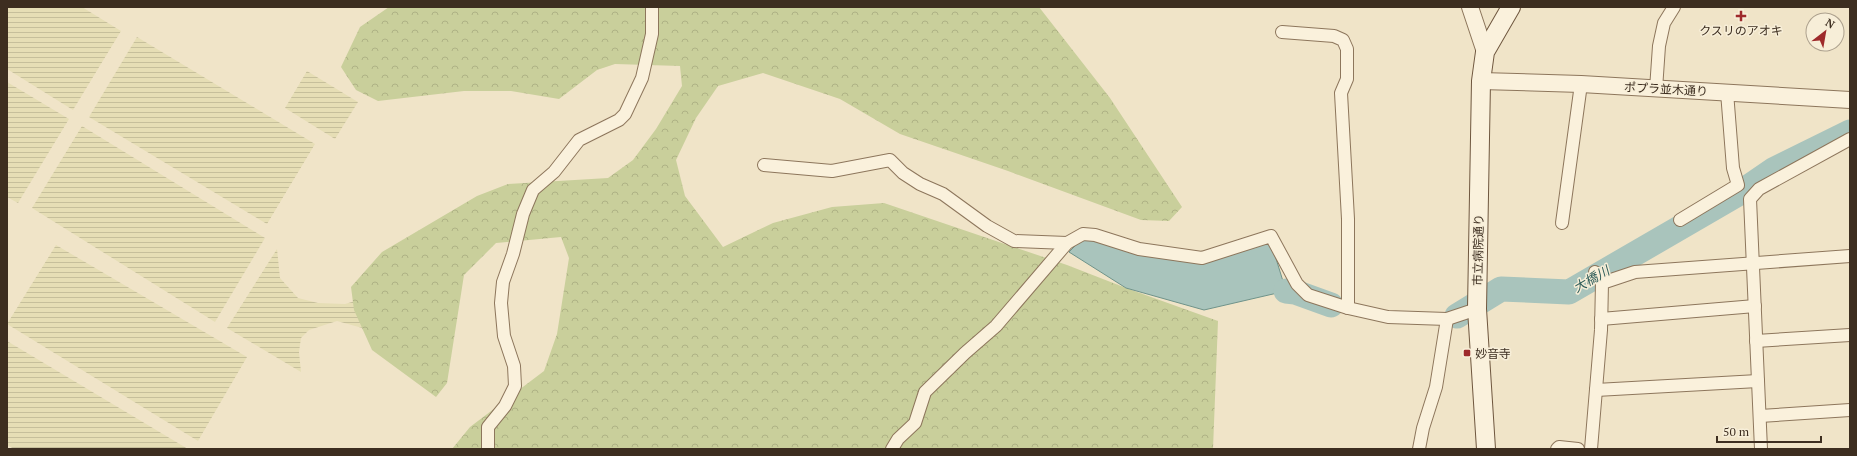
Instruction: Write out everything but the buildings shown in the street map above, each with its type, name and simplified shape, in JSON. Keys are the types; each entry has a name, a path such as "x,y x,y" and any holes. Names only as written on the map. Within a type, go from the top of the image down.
{"main road":[{"path":"1485,52 1511,7"},
{"name":"市立病院通り","path":"1485,52 1481,81 1477,309 1486,449"}],"street":[{"path":"488,449 488,427 505,406 514,386 514,366 504,336 501,303 503,282 513,254 523,214 533,190 554,172 579,140 619,120 625,114 642,78 646,65 652,34 652,7"},
{"path":"1470,7 1485,52"},
{"path":"1656,89 1659,46 1664,24 1674,7"},
{"path":"1282,32 1334,36 1343,40 1347,49 1347,79 1341,93 1348,219 1348,308"},
{"name":"ポプラ並木通り","path":"1481,81 1581,84 1850,100"},
{"path":"1562,223 1581,84"},
{"path":"1680,220 1738,185 1733,168 1727,92"},
{"path":"1761,449 1750,199 1759,189 1850,139"},
{"path":"764,165 832,172 890,160 903,172 920,184 943,194 987,226 1014,241 1067,243"},
{"path":"892,449 898,439 915,423 925,392 955,362 996,326 1067,243 1083,234 1095,235 1139,249 1202,258 1271,236 1297,284 1308,294 1348,308 1388,317 1447,319 1477,309"},
{"path":"1602,283 1635,272 1850,256"},
{"path":"1591,449 1602,319 1602,283 1595,272"},
{"path":"1602,319 1755,306"},
{"path":"1419,449 1422,428 1436,387 1447,319"},
{"path":"1756,342 1850,335"},
{"path":"1596,390 1758,381"},
{"path":"1760,416 1850,410"},
{"path":"1556,449 1559,447 1578,449"}],"shaded area":[{"path":"7,7 82,7 121,31 73,110 7,69"},
{"path":"137,37 315,144 267,224 89,117"},
{"path":"307,71 358,102 335,139 285,108"},
{"path":"7,82 69,119 18,203 7,197"},
{"path":"82,126 265,238 215,322 32,208"},
{"path":"56,245 247,357 198,441 7,324"},
{"path":"277,249 280,278 298,298 318,303 345,304 369,297 366,329 337,321 309,330 301,338 299,352 301,372 227,328"},
{"path":"7,341 188,449 14,449 7,445"}],"green space":[{"path":"389,7 1039,7 1110,98 1182,207 1169,221 1141,220 1008,171 900,134 840,99 763,73 718,86 696,118 676,160 685,196 723,247 773,223 832,207 884,203 1067,265 1218,321 1213,449 452,449 470,427 544,371 557,334 569,258 561,237 496,243 464,275 447,383 436,397 372,350 354,310 351,287 382,252 477,196 508,184 608,178 633,160 656,129 682,86 680,66 615,64 597,70 559,99 511,91 464,91 378,101 356,90 341,67 360,27"}],"water":[{"path":"1083,238 1203,261 1270,239 1286,291 1204,310 1126,288 1069,252"}],"waterway":[{"name":"大橋川","path":"1457,316 1501,289 1569,292 1738,194 1773,170 1850,132"},
{"name":"大橋川","path":"1286,291 1295,292 1331,305"}],"place":[{"name":"クスリのアオキ","path":"1741,16"},
{"name":"妙音寺","path":"1467,353"}]}
